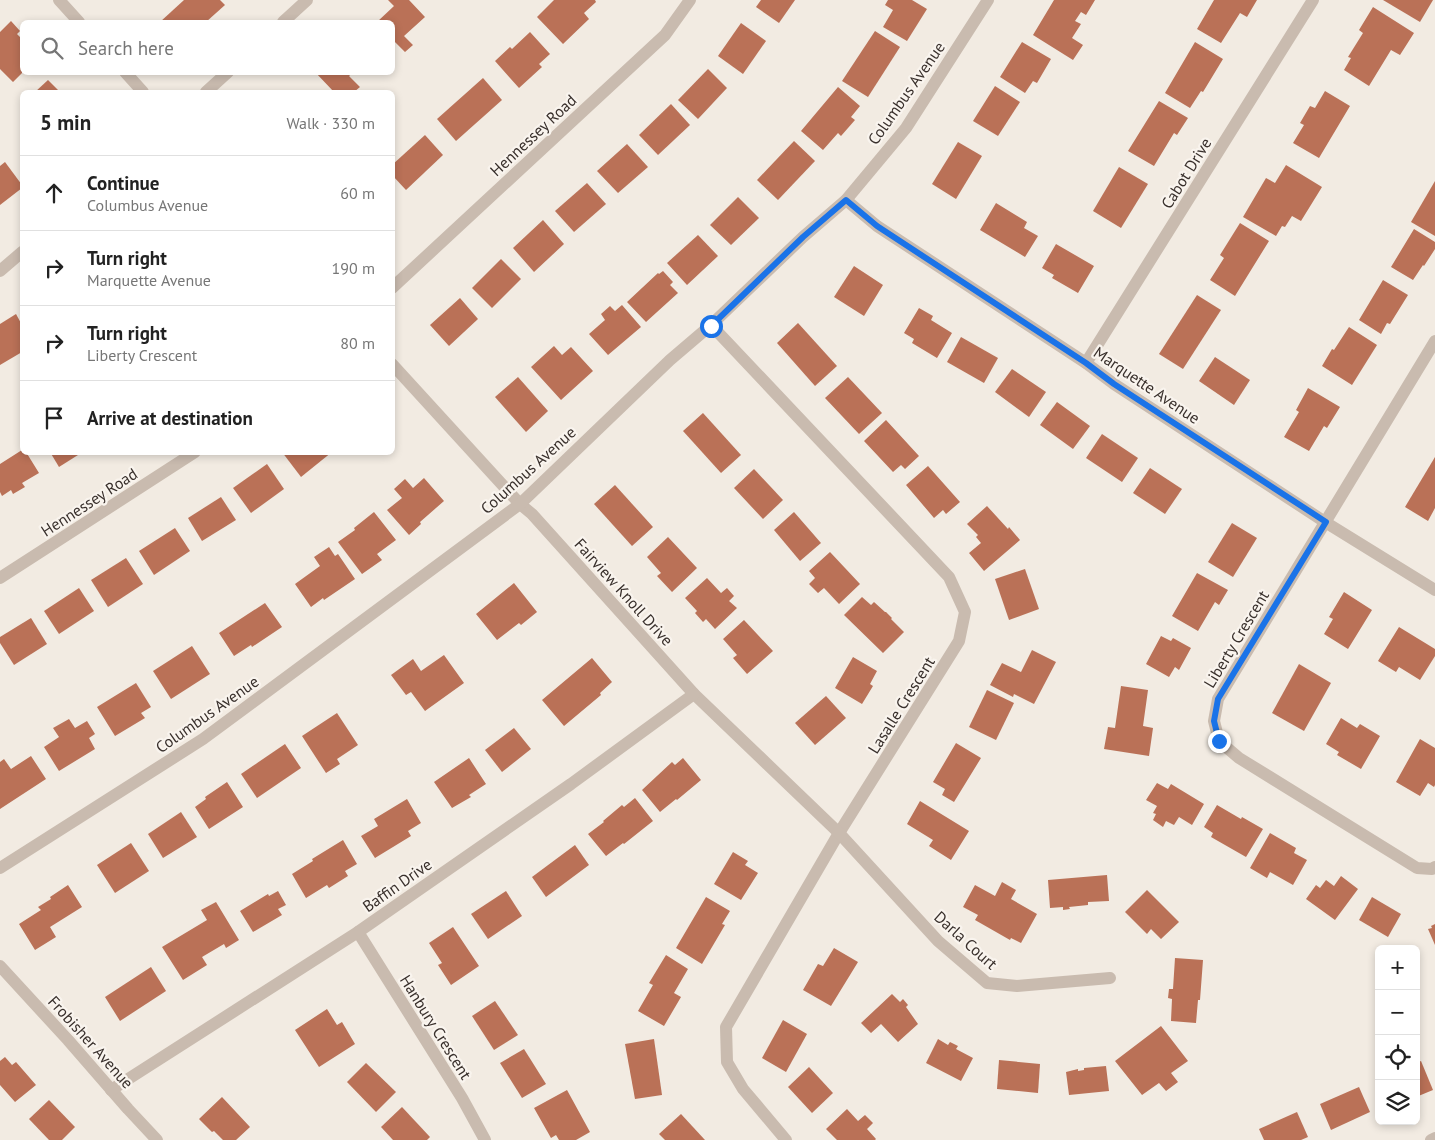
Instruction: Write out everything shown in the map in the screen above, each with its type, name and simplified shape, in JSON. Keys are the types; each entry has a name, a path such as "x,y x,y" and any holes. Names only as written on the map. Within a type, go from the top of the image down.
{"street":[{"path":"59,0 77,20"},
{"path":"285,20 307,0"},
{"name":"Hennessey Road","path":"395,285 665,35 690,0"},
{"name":"Columbus Avenue","path":"0,868 203,739 520,504 670,360 711,326 803,237 846,200 906,128 988,0"},
{"name":"Cabot Drive","path":"1086,363 1313,0"},
{"path":"128,75 141,90"},
{"path":"208,90 225,75"},
{"name":"Marquette Avenue","path":"846,200 877,226 1086,363 1114,384 1326,522 1435,590"},
{"path":"0,271 20,254"},
{"name":"Lasalle Crescent","path":"711,326 949,577 965,612 959,641 840,833 726,1027 727,1062 743,1089 786,1140"},
{"name":"Liberty Crescent","path":"1435,341 1218,699 1214,721 1219,741 1239,758 1417,868 1435,868"},
{"name":"Fairview Knoll Drive","path":"395,367 520,504 532,514 694,694 840,833"},
{"name":"Hennessey Road","path":"0,578 190,455"},
{"name":"Baffin Drive","path":"112,1090 358,932 571,784 694,694"},
{"name":"Darla Court","path":"840,833 938,941 987,983 1018,986 1110,978"},
{"name":"Hanbury Crescent","path":"358,932 462,1098 485,1140"},
{"name":"Frobisher Avenue","path":"0,966 157,1140"},
{"path":"1431,1140 1435,1138"}],"building":[{"path":"184,0 220,0 225,5 208,20 162,20"},
{"path":"388,0 409,0 425,17 404,36 413,45 405,52 395,42 395,20 379,20 394,6"},
{"path":"554,0 595,0 596,2 584,13 589,19 563,44 537,17"},
{"path":"761,0 795,0 779,23 756,7"},
{"path":"888,0 912,0 927,9 907,41 883,27 893,10 885,5"},
{"path":"1054,0 1095,0 1086,15 1081,12 1075,21 1081,24 1072,38 1083,45 1073,60 1033,35"},
{"path":"1214,0 1257,0 1247,17 1240,13 1221,43 1197,29"},
{"path":"1383,0 1433,0 1420,22"},
{"path":"1373,7 1414,33 1400,55 1391,50 1369,86 1344,70 1351,58 1348,57 1363,33 1359,30"},
{"path":"11,21 20,31 17,34 20,37 20,75 13,82 0,69 0,32"},
{"path":"741,23 766,41 743,74 718,56"},
{"path":"875,31 900,47 868,97 842,81"},
{"path":"530,32 550,54 539,64 542,67 519,88 495,61 510,47 512,49"},
{"path":"1022,42 1051,59 1037,83 1033,81 1025,93 1000,77"},
{"path":"1195,42 1223,59 1203,92 1201,91 1190,108 1165,93"},
{"path":"708,69 727,88 698,119 678,100"},
{"path":"318,75 350,75 349,76 360,87 356,90 332,90"},
{"path":"483,78 502,100 456,141 437,119"},
{"path":"48,80 58,90 37,90"},
{"path":"995,86 1020,102 998,136 973,121"},
{"path":"838,87 860,106 851,117 855,120 841,136 838,133 823,150 801,131"},
{"path":"1325,91 1350,106 1319,158 1293,143 1304,125 1300,123 1310,106 1315,108"},
{"path":"1159,101 1188,118 1177,135 1174,133 1154,166 1128,151"},
{"path":"671,104 690,125 658,155 639,135"},
{"path":"425,135 443,155 406,190 395,178 395,162"},
{"path":"794,141 815,161 778,200 757,180"},
{"path":"958,142 982,156 956,199 932,184"},
{"path":"627,144 648,167 618,193 597,171"},
{"path":"5,162 20,182 20,190 0,205 0,166"},
{"path":"1286,165 1322,187 1301,221 1292,216 1285,227 1282,226 1276,236 1243,217 1266,178 1275,183"},
{"path":"1119,167 1148,184 1121,228 1093,211"},
{"path":"1435,181 1435,236 1411,222"},
{"path":"587,183 606,204 574,232 555,211"},
{"path":"738,197 759,218 731,245 710,225"},
{"path":"996,203 1027,222 1024,228 1038,236 1025,257 980,230"},
{"path":"543,220 564,244 534,272 513,248"},
{"path":"1240,223 1269,241 1235,296 1210,280 1224,258 1220,255"},
{"path":"1414,229 1435,242 1435,249 1413,280 1391,267"},
{"path":"698,235 718,256 687,285 667,263"},
{"path":"1056,244 1094,266 1078,293 1052,278 1054,275 1042,268"},
{"path":"501,259 521,279 492,308 472,288"},
{"path":"854,266 883,285 864,316 834,297"},
{"path":"663,271 673,282 670,285 678,293 646,322 627,302 658,273"},
{"path":"1383,280 1408,295 1390,324 1387,323 1381,334 1359,320"},
{"path":"1197,295 1221,310 1183,369 1159,354"},
{"path":"460,298 478,319 449,346 430,325"},
{"path":"622,305 641,327 608,355 589,334 605,320 601,314 610,306 615,311"},
{"path":"919,308 933,316 931,320 952,333 937,358 912,343 914,339 904,333"},
{"path":"16,314 20,321 20,353 0,365 0,324"},
{"path":"798,323 837,366 815,386 777,343"},
{"path":"1349,327 1377,345 1352,385 1322,366"},
{"path":"961,337 998,358 984,383 947,362"},
{"path":"554,346 562,355 571,347 593,371 561,400 531,367"},
{"path":"1215,357 1250,380 1234,405 1199,381"},
{"path":"1012,369 1046,392 1029,417 995,392"},
{"path":"518,377 548,411 526,432 495,397"},
{"path":"848,377 882,413 859,434 825,398"},
{"path":"1308,388 1340,407 1327,428 1324,426 1309,451 1284,437 1299,412 1296,410"},
{"path":"1057,402 1090,426 1073,449 1040,425"},
{"path":"703,413 741,455 721,473 683,431"},
{"path":"886,420 919,456 905,469 901,465 893,472 864,441"},
{"path":"1102,434 1138,458 1122,482 1086,458"},
{"path":"20,451 20,455 28,455 39,473 22,483 25,487 13,494 11,490 2,496 0,492 0,464"},
{"path":"52,455 78,455 59,467"},
{"path":"284,455 328,455 301,477"},
{"path":"1435,457 1435,508 1428,521 1405,507"},
{"path":"267,464 284,489 251,513 233,488"},
{"path":"928,466 960,502 946,514 943,510 934,518 906,485"},
{"path":"1150,468 1182,489 1165,514 1133,493"},
{"path":"754,469 783,500 763,519 734,488"},
{"path":"424,478 444,501 420,522 421,524 409,535 387,510 402,498 394,489 405,479 413,488"},
{"path":"615,485 653,527 632,546 594,504"},
{"path":"221,497 236,520 202,541 188,518"},
{"path":"987,506 1020,540 984,571 969,553 981,543 976,537 978,535 967,524"},
{"path":"374,512 396,540 377,554 382,560 362,574 338,542 355,530 354,528"},
{"path":"794,512 821,543 800,561 774,530"},
{"path":"1232,523 1257,538 1233,577 1208,562"},
{"path":"175,528 190,551 154,575 139,551"},
{"path":"668,537 697,568 672,592 657,576 661,573 647,557"},
{"path":"329,547 335,556 338,554 355,579 311,607 295,584 320,566 314,557"},
{"path":"830,552 860,584 839,604 824,588 818,593 809,584 815,578 809,571"},
{"path":"126,558 143,584 108,607 91,580"},
{"path":"1025,569 1039,609 1009,620 995,579"},
{"path":"1197,573 1228,590 1219,605 1215,602 1198,631 1172,616"},
{"path":"707,578 721,593 727,588 734,596 729,601 737,608 715,629 706,619 703,622 695,613 697,611 685,598"},
{"path":"514,583 537,612 497,640 476,614"},
{"path":"79,588 94,611 59,634 44,611"},
{"path":"1344,592 1372,610 1348,649 1324,634 1333,619 1329,617"},
{"path":"862,597 871,605 874,602 886,612 904,632 883,653 844,615"},
{"path":"265,603 282,627 252,647 251,645 234,656 219,633"},
{"path":"31,618 47,644 14,665 0,643 0,637"},
{"path":"744,620 773,651 747,674 733,658 737,655 723,639"},
{"path":"1399,627 1435,649 1435,656 1420,680 1399,667 1396,672 1378,661"},
{"path":"1161,636 1171,641 1173,638 1191,648 1179,670 1175,667 1169,677 1146,664"},
{"path":"192,646 210,674 171,699 153,671"},
{"path":"1032,650 1056,662 1034,704 1014,694 1013,697 990,685 1002,663 1021,672"},
{"path":"444,655 464,683 425,711 411,692 406,695 391,675 413,659 421,671"},
{"path":"853,657 877,671 870,684 873,686 862,704 835,688"},
{"path":"592,658 612,682 600,693 601,695 564,726 542,700"},
{"path":"1299,664 1331,683 1304,731 1272,713"},
{"path":"136,683 151,707 141,713 145,718 115,736 97,707"},
{"path":"1121,686 1148,690 1143,726 1153,728 1149,756 1104,749 1108,727 1115,728"},
{"path":"987,690 1014,703 996,740 969,727"},
{"path":"826,696 846,718 815,745 795,723"},
{"path":"337,713 358,745 337,759 340,764 326,773 302,736"},
{"path":"1341,718 1357,728 1360,724 1380,736 1361,769 1337,755 1339,752 1326,744"},
{"path":"69,719 75,728 87,721 95,734 89,738 95,749 59,771 44,747 59,737 53,728"},
{"path":"514,728 531,749 502,772 485,750"},
{"path":"1420,739 1435,748 1435,785 1434,787 1428,783 1420,796 1396,782"},
{"path":"956,743 981,758 954,802 942,795 945,789 933,782"},
{"path":"285,744 301,768 257,798 241,774"},
{"path":"31,756 46,779 0,809 0,762 4,759 11,769"},
{"path":"469,758 486,784 469,795 471,797 452,808 434,782"},
{"path":"683,758 701,780 660,812 642,790 672,762 675,765"},
{"path":"227,782 243,807 209,829 195,807 206,799 205,797"},
{"path":"1157,783 1168,789 1171,784 1204,804 1192,825 1179,817 1174,825 1166,821 1163,827 1153,820 1156,814 1153,813 1157,806 1146,800"},
{"path":"635,798 653,821 606,856 588,834 622,805 624,807"},
{"path":"407,799 421,823 408,831 411,836 375,858 361,836 378,826 374,819"},
{"path":"920,801 969,831 951,860 929,846 933,840 907,824"},
{"path":"1217,805 1263,829 1246,857 1211,837 1213,833 1204,827"},
{"path":"181,812 197,837 163,858 148,834"},
{"path":"1270,833 1296,848 1294,853 1307,860 1293,885 1270,872 1267,878 1250,868"},
{"path":"343,840 357,864 345,871 348,876 329,888 327,885 306,898 292,874"},
{"path":"131,843 149,871 115,893 97,865"},
{"path":"575,845 589,865 546,897 532,877"},
{"path":"733,852 748,861 745,865 758,873 741,900 714,884"},
{"path":"1107,875 1109,901 1088,902 1088,905 1069,907 1070,909 1063,910 1063,907 1050,908 1048,880"},
{"path":"1341,876 1358,889 1335,920 1306,899 1316,885 1320,888 1326,880 1334,886"},
{"path":"1002,882 1016,890 1011,899 1037,914 1021,943 1011,938 1010,940 975,920 978,915 963,907 975,885 995,896"},
{"path":"68,885 82,907 50,927 56,937 35,950 19,924 41,910 38,907"},
{"path":"1147,890 1179,922 1161,939 1151,929 1147,934 1125,912"},
{"path":"278,891 286,905 278,909 282,915 253,932 240,911 268,894 269,896"},
{"path":"506,891 522,916 488,939 471,914"},
{"path":"706,897 730,911 722,924 725,925 702,964 676,948"},
{"path":"1372,897 1401,914 1388,937 1359,920"},
{"path":"216,902 239,940 226,948 224,944 202,957 207,965 183,980 162,947 207,920 201,910"},
{"path":"1435,924 1435,945 1428,929 1432,928 1431,926"},
{"path":"453,927 479,966 451,985 438,965 442,963 429,943"},
{"path":"834,948 858,962 831,1006 803,990 818,964 823,966"},
{"path":"666,955 688,969 674,993 681,997 664,1026 638,1011 653,985 649,983"},
{"path":"1175,958 1203,960 1196,1023 1171,1021 1172,999 1168,998 1169,989 1173,989"},
{"path":"151,967 166,991 120,1021 105,997"},
{"path":"892,994 900,1002 903,999 908,1005 906,1007 918,1024 898,1042 881,1024 871,1033 861,1023"},
{"path":"495,1001 518,1035 494,1050 472,1016"},
{"path":"327,1009 337,1025 342,1022 355,1044 319,1067 295,1030"},
{"path":"783,1020 807,1034 786,1072 762,1058"},
{"path":"1161,1026 1188,1061 1171,1073 1178,1082 1166,1091 1159,1083 1142,1095 1115,1061"},
{"path":"654,1039 662,1095 635,1099 625,1044"},
{"path":"938,1039 948,1045 950,1042 958,1046 956,1049 973,1058 961,1081 926,1063"},
{"path":"524,1049 546,1084 522,1098 500,1063"},
{"path":"5,1057 12,1065 16,1062 36,1085 15,1102 0,1085 0,1061"},
{"path":"999,1060 1040,1064 1038,1093 997,1089"},
{"path":"1420,1061 1433,1090 1420,1095 1420,1080"},
{"path":"366,1063 396,1092 376,1112 347,1082"},
{"path":"1106,1066 1109,1091 1069,1095 1066,1072"},
{"path":"809,1067 833,1093 812,1113 788,1087"},
{"path":"1359,1087 1370,1112 1331,1130 1320,1104"},
{"path":"567,1090 590,1132 576,1140 559,1140 556,1135 551,1138 534,1108"},
{"path":"222,1097 250,1127 236,1140 223,1140 199,1119"},
{"path":"49,1100 75,1127 62,1140 49,1140 29,1119"},
{"path":"402,1107 430,1137 427,1140 393,1140 381,1127"},
{"path":"847,1109 858,1121 865,1115 873,1123 867,1129 875,1140 837,1140 826,1129"},
{"path":"1297,1112 1308,1137 1301,1140 1264,1140 1259,1129"},
{"path":"681,1114 705,1140 665,1140 659,1134"}],"route":[{"path":"711,326 803,237 846,200 877,226 1326,522 1218,699 1214,721 1219,741"}]}
